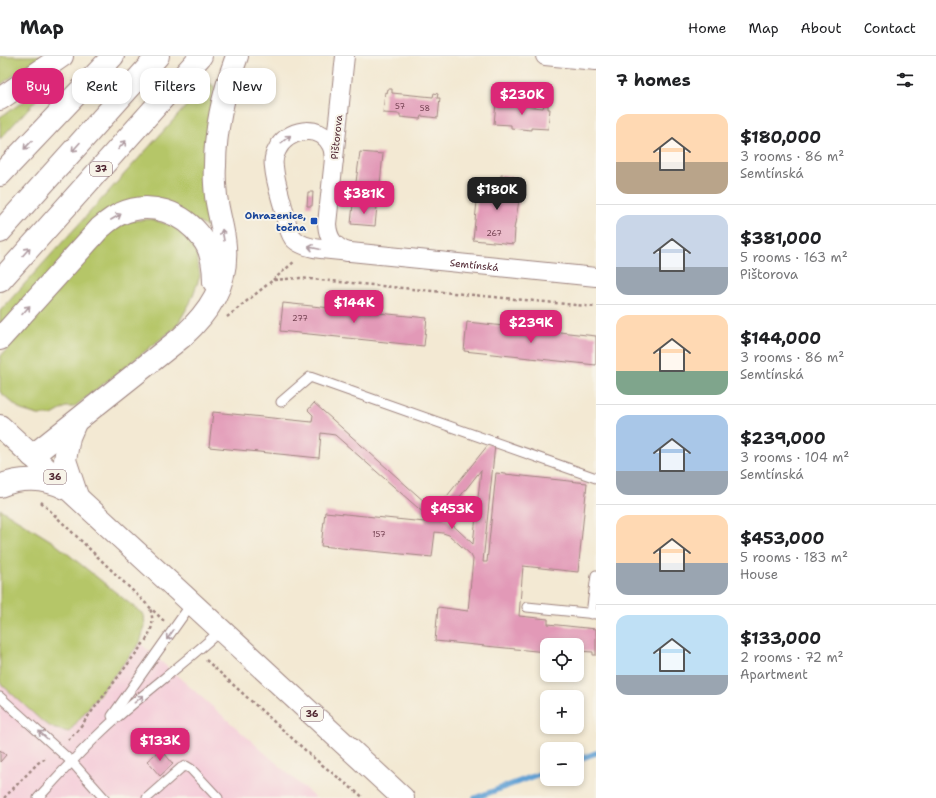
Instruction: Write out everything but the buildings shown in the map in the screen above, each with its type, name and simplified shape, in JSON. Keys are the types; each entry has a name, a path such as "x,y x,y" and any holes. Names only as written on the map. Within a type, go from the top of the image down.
{"main road":[{"path":"0,99 62,56"},
{"path":"0,175 113,56"},
{"path":"0,232 158,56"},
{"name":"37","path":"0,281 201,56"},
{"path":"214,316 225,269 225,246 216,196 214,167 215,148 218,123 224,95 237,56"},
{"path":"0,339 100,228 109,220 135,209 150,208 167,211 181,217 203,238 212,260 214,271 214,289 210,302 214,316"},
{"path":"32,456 182,337 191,328 214,316"},
{"path":"75,423 69,437 65,460 78,497"},
{"name":"36","path":"0,426 403,798"},
{"path":"0,486 20,480 48,482 60,486 78,497"}],"street":[{"name":"Pištorova","path":"345,56 327,224 328,235 338,247 342,250 353,253"},
{"path":"545,56 596,61"},
{"path":"311,248 300,244 294,239 289,230 275,175 274,156 279,145 286,138 299,132 310,131 316,132 326,138 332,146 334,160"},
{"name":"Semtínská","path":"311,248 596,277"}],"lane":[{"path":"280,402 310,377 596,478"},
{"path":"527,607 594,614 596,575"},
{"path":"38,798 110,719 192,603"},
{"path":"89,743 125,710 197,652 221,630"},
{"path":"0,697 58,748 104,798"},
{"path":"147,798 181,768 186,766 191,769 214,797"}],"path":[{"path":"214,316 273,280 311,248"},
{"path":"273,280 300,278 596,307"},
{"path":"39,499 161,619"},
{"path":"4,798 38,763 50,756 77,731 146,640 151,630 153,618 150,608"},
{"path":"206,660 316,760 364,798"}],"shaded area":[{"path":"140,643 316,798 0,798 0,681 68,732"}],"green space":[{"path":"0,56 41,56 24,68 12,68 12,77 0,85"},
{"path":"210,83 215,87 204,177 207,227 151,198 0,324 0,311 188,104 210,104"},
{"path":"20,104 32,104 0,139 0,117"},
{"path":"151,219 173,226 190,241 197,256 200,276 190,303 176,327 74,407 66,407 52,415 38,415 21,410 0,392 0,357 111,231 130,221"},
{"path":"0,509 53,542 144,615 145,626 140,643 69,732 55,729 44,723 0,683"}],"waterway":[{"path":"584,757 596,753"},
{"path":"475,798 540,774"}],"place":[{"name":"Ohrazenice, točna","path":"314,221"}]}
